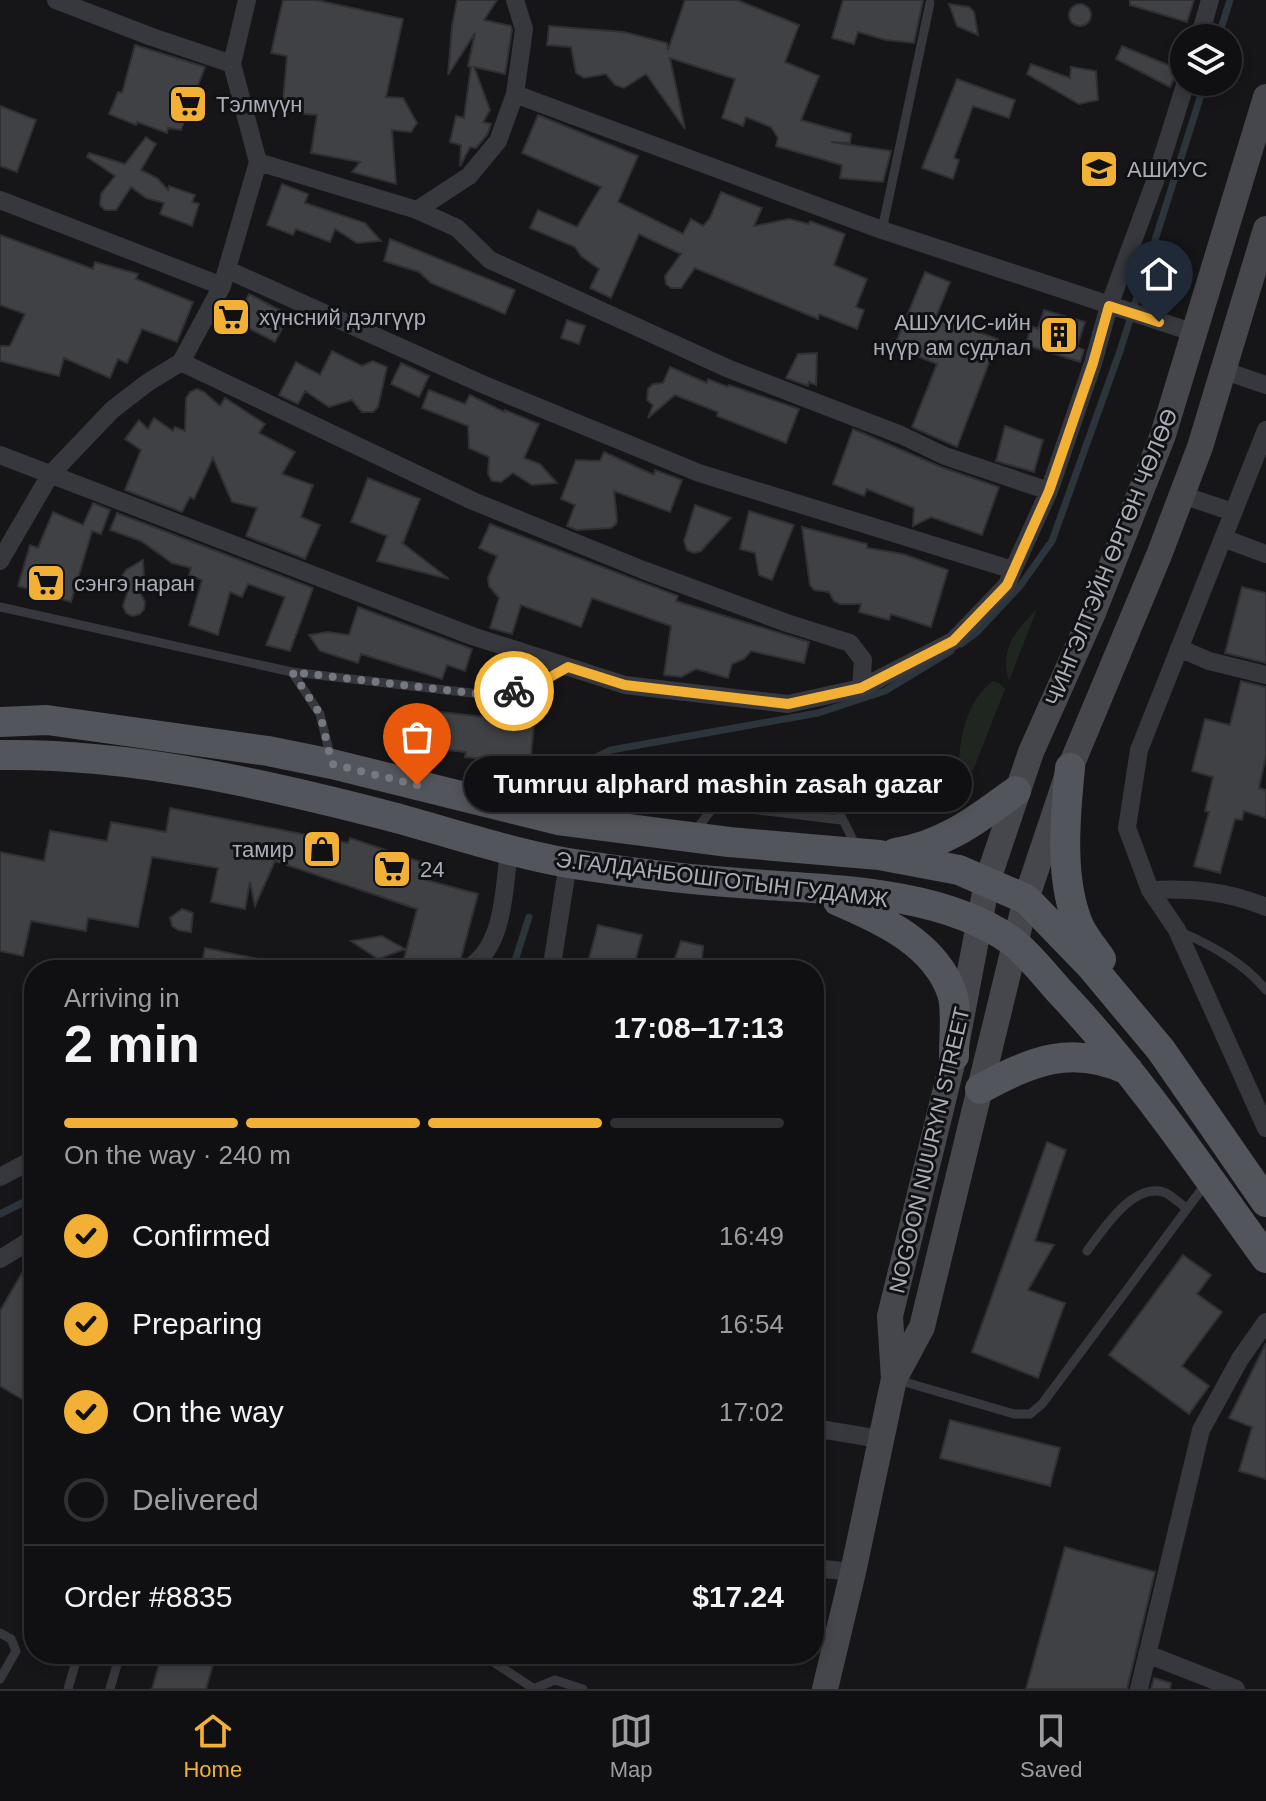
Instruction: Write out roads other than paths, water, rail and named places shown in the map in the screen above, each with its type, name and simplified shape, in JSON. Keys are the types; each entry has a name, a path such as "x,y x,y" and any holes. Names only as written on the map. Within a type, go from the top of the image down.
{"main road":[{"name":"ЧИНГЭЛТЭЙН ӨРГӨН ЧӨЛӨӨ","path":"979,923 987,882 1016,791 1122,541 1163,435 1266,97"},
{"name":"ЧИНГЭЛТЭЙН ӨРГӨН ЧӨЛӨӨ","path":"1014,943 1070,768 1182,495 1225,371 1266,229"},
{"name":"Э.ГАЛДАНБОШГОТЫН ГУДАМЖ","path":"0,722 47,720 253,748 332,764 558,820 870,855 959,870 1026,899"},
{"name":"Э.ГАЛДАНБОШГОТЫН ГУДАМЖ","path":"0,755 41,754 260,784 568,863 724,882 804,886 941,908 979,923 1014,943 1130,1070 1266,1258"},
{"path":"1070,768 1065,820 1067,877 1080,927 1266,1202"},
{"path":"870,855 914,850 940,841 969,826 1016,791"},
{"path":"804,886 871,915 914,941 936,967 952,995 954,1056"},
{"path":"1026,899 1090,965 1161,1050"},
{"name":"NOGOON NUURYN STREET","path":"894,1379 890,1316 954,1056 979,923"},
{"name":"NOGOON NUURYN STREET","path":"825,1689 894,1379 922,1327 1014,943"},
{"path":"980,1089 1015,1070 1062,1056 1104,1059 1130,1070"}],"street":[{"path":"56,0 232,64"},
{"path":"0,561 50,475 112,410 181,362 225,278 258,162 232,64 247,0"},
{"path":"417,210 469,176 498,141 515,94 524,29 515,0"},
{"path":"1203,24 1210,0"},
{"path":"515,94 882,230 1195,333"},
{"path":"0,455 472,636 625,685 788,704 861,688 953,641 1007,585 1049,491 1182,96"},
{"path":"258,162 417,210 457,228 490,260 729,369 901,435 945,456 1049,491"},
{"path":"0,200 225,278 699,473 1013,570"},
{"path":"181,362 473,501 643,570 850,643 863,660 861,688"},
{"path":"1225,371 1266,385"},
{"path":"1266,430 1139,750 1127,828 1150,890 1177,930 1266,1128"},
{"path":"1182,495 1233,512"},
{"path":"1223,538 1266,554"},
{"path":"1179,648 1209,661 1266,675"},
{"path":"478,960 499,923 509,850"},
{"path":"553,960 568,863"},
{"path":"1150,890 1178,888 1220,892 1266,907"},
{"path":"0,1177 24,1164"},
{"path":"0,1259 24,1244"},
{"path":"1139,1689 1201,1430 1240,1359 1266,1322"},
{"path":"824,1430 880,1439"},
{"path":"824,1569 853,1572"},
{"path":"1147,1654 1236,1689"}],"lane":[{"path":"882,230 930,3"},
{"path":"0,607 292,672 497,696 536,685 568,667"},
{"path":"292,672 320,714 332,764"},
{"path":"690,837 735,784 747,778 776,776"},
{"path":"806,778 829,792 841,820 870,855"},
{"path":"716,805 841,820"},
{"path":"1177,930 1216,948 1256,978 1266,990"},
{"path":"894,1379 1014,1414 1030,1414 1051,1392 1209,1180"},
{"path":"1087,1251 1122,1205 1151,1192 1165,1193 1187,1209"},
{"path":"0,1633 11,1639 16,1651 0,1679"},
{"path":"68,1689 75,1664"},
{"path":"110,1689 117,1664"},
{"path":"496,1664 533,1689 555,1680 583,1689"}],"waterway":[{"path":"1222,24 1230,0"},
{"path":"961,644 976,633 1020,586 1052,541 1120,351 1201,96"},
{"path":"563,773 611,750 818,713 885,691 951,651"},
{"path":"515,960 529,917"},
{"path":"0,1214 24,1202"}],"place":[{"name":"Тэлмүүн","path":"188,104"},
{"name":"АШИУС","path":"1099,169"},
{"name":"хүнсний дэлгүүр","path":"231,317"},
{"name":"АШУҮИС-ийн нүүр ам судлал","path":"1059,335"},
{"name":"сэнгэ наран","path":"46,583"},
{"name":"Tumruu alphard mashin zasah gazar","path":"417,785"},
{"name":"тамир","path":"322,849"},
{"name":"24","path":"392,869"}]}
